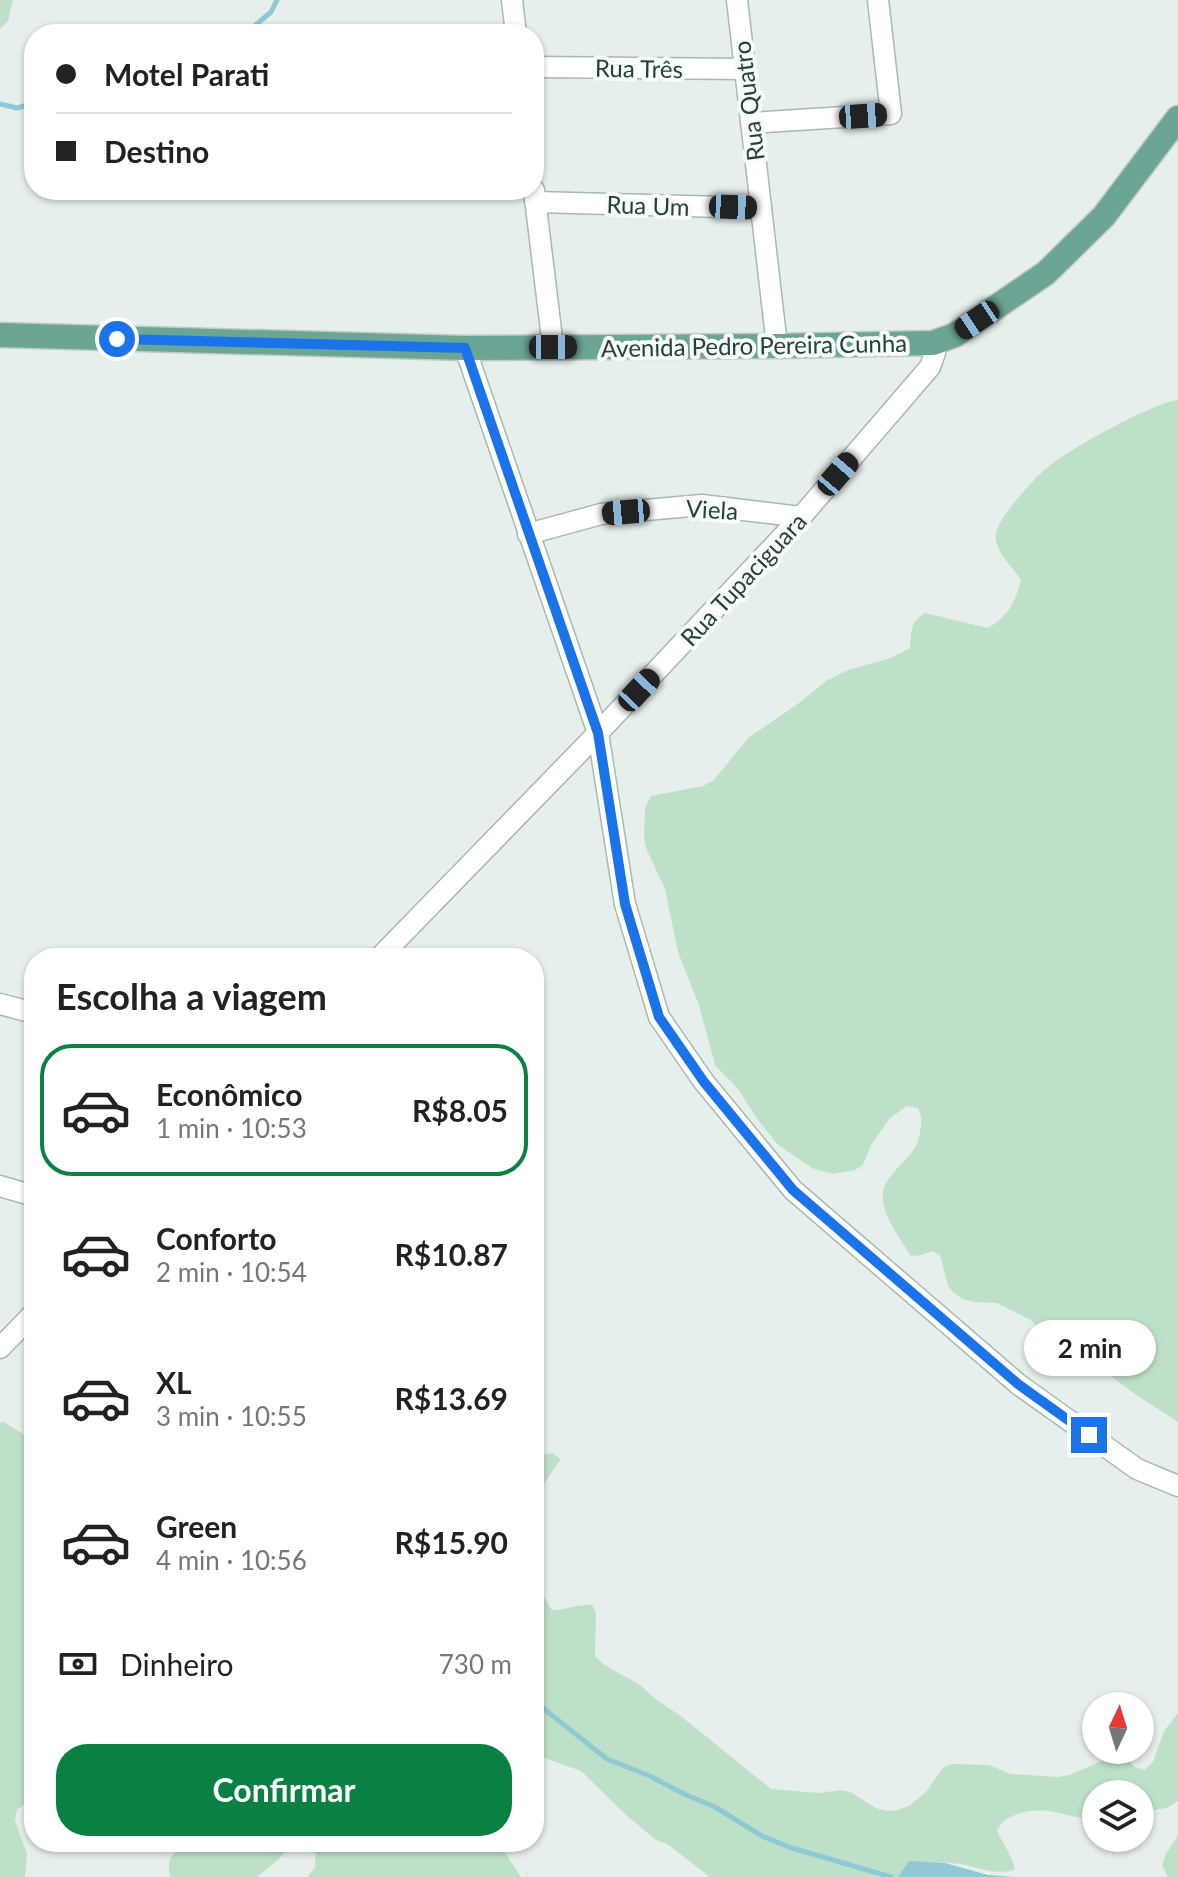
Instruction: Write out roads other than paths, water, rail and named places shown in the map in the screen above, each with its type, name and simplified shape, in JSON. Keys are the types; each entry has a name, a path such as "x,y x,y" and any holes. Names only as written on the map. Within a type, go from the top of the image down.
{"main road":[{"path":"933,343 955,335 1046,273 1104,216 1178,118"},
{"name":"Avenida Pedro Pereira Cunha","path":"0,335 465,348 933,343"}],"street":[{"path":"512,0 515,24"},
{"name":"Rua Quatro","path":"737,0 777,346"},
{"path":"751,123 891,114 878,0"},
{"name":"Rua Três","path":"544,67 745,69"},
{"name":"Rua Um","path":"544,196 761,208"},
{"path":"535,200 553,347"},
{"name":"Rua Tupaciguara","path":"389,948 598,733 801,517 930,367 935,353 933,343"},
{"path":"465,348 598,733 625,904 659,1017 704,1082 793,1190 1018,1384 1137,1469 1178,1486"},
{"name":"Viela","path":"528,534 601,514 702,505 801,517"},
{"path":"0,1004 24,1010"},
{"path":"0,1186 24,1193"},
{"path":"0,1348 24,1323"}],"water":[{"path":"909,1861 945,1863 988,1875 1016,1877 898,1877"}],"waterway":[{"path":"257,24 271,12 277,0"},
{"path":"0,104 17,108 24,106"},
{"path":"544,1709 607,1759 715,1807 762,1836 891,1877"}]}
